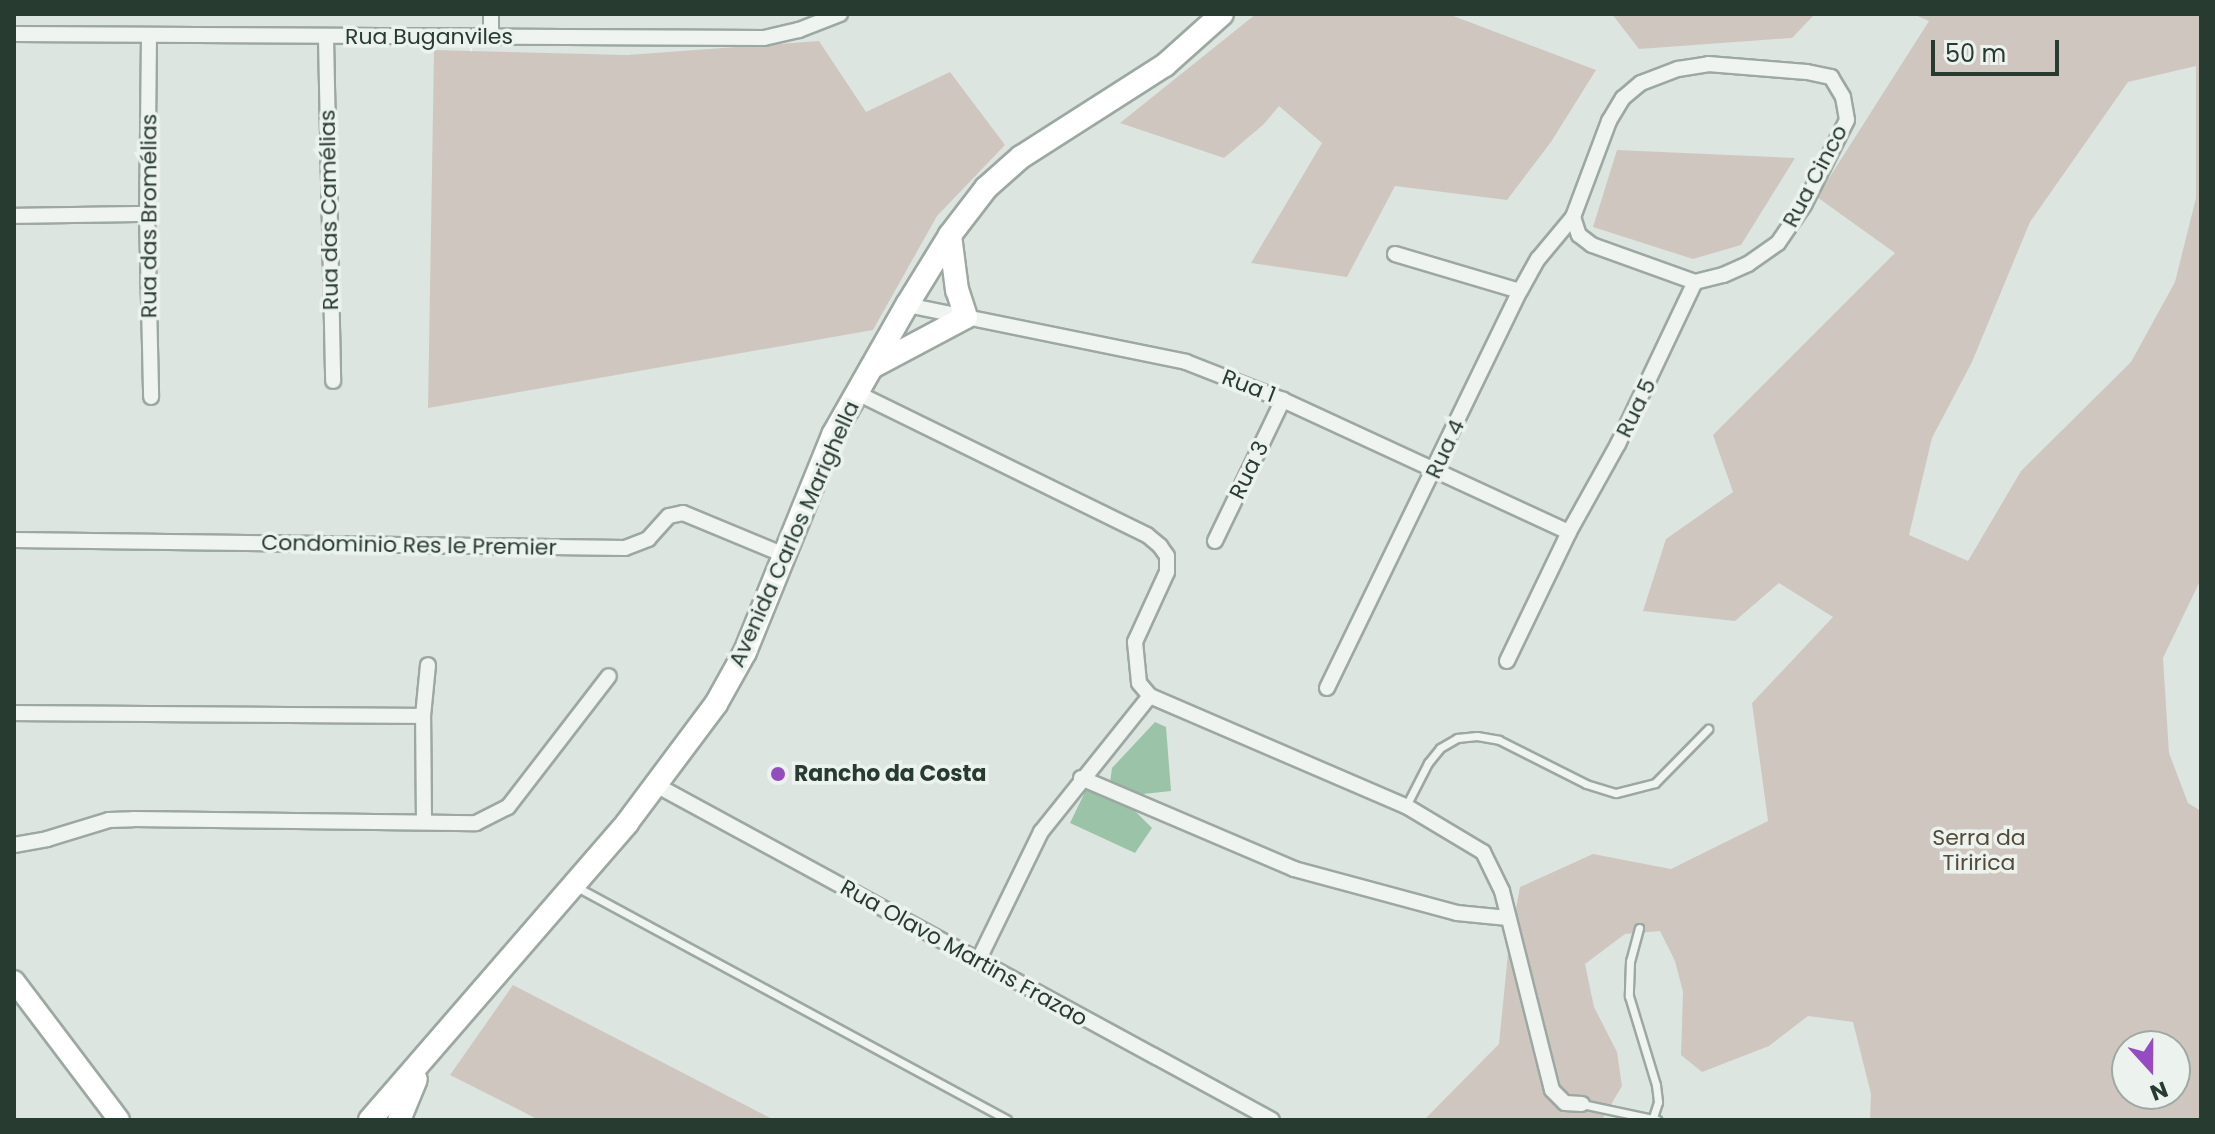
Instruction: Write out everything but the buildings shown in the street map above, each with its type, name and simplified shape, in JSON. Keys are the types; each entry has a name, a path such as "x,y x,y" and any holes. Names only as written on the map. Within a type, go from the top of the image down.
{"main road":[{"name":"Avenida Carlos Marighella","path":"370,1120 463,1008 573,885 656,785 716,704 745,652 782,554 833,435 950,235 986,188 1021,157 1165,65 1222,14"},
{"path":"871,367 966,317 957,290 950,235"},
{"name":"Avenida Carlos Marighella","path":"399,1120 426,1056"}],"street":[{"path":"491,14 491,36"},
{"name":"Rua Buganviles","path":"14,34 764,38 799,30 840,14"},
{"name":"Rua das Bromélias","path":"149,36 147,214 151,397"},
{"name":"Rua das Camélias","path":"326,38 333,381"},
{"name":"Rua Cinco","path":"1573,217 1609,121 1623,98 1641,83 1678,69 1708,64 1807,72 1831,77 1843,97 1847,120 1804,205 1778,243 1748,264 1695,282"},
{"path":"14,216 147,214"},
{"path":"1573,217 1579,235 1592,245 1695,282"},
{"name":"Rua 4","path":"1327,688 1435,472 1520,291 1538,259 1573,217"},
{"path":"1395,254 1520,291"},
{"name":"Rua 5","path":"1507,661 1569,532 1618,444 1695,282"},
{"name":"Rua 1","path":"907,305 1186,362 1283,400 1569,532"},
{"path":"857,393 1147,535 1160,546 1167,556 1167,572 1135,642 1139,683 1150,696 1406,806 1483,852 1502,891 1552,1090 1565,1103 1582,1104"},
{"name":"Rua 3","path":"1215,541 1283,400"},
{"name":"Condominio Res le Premier","path":"14,540 625,548 648,539 669,516 683,513 782,554"},
{"path":"424,822 423,716 428,665"},
{"path":"14,845 47,839 109,820 476,823 508,807 609,676"},
{"path":"978,961 1035,842 1081,778 1150,696"},
{"path":"14,713 423,716"},
{"path":"1081,778 1318,877 1457,913 1508,918"},
{"name":"Rua Olavo Martins Frazao","path":"656,785 1272,1120"},
{"path":"14,981 119,1120"}],"lane":[{"path":"1406,806 1428,763 1440,748 1457,738 1477,736 1499,740 1586,784 1616,793 1655,783 1708,729"},
{"path":"573,885 1007,1120"},
{"path":"1582,1104 1654,1119 1658,1102 1656,1085 1629,996 1630,961 1639,928"}],"green space":[{"path":"1256,14 1448,14 1596,70 1551,142 1507,200 1395,186 1347,277 1251,263 1322,143 1279,106 1264,124 1224,158 1120,123"},
{"path":"1612,14 1815,14 1792,38 1639,49"},
{"name":"Serra da Tiririca","path":"1913,14 2201,14 2201,579 2163,658 2169,753 2188,803 2201,811 2201,1120 1870,1120 1871,1094 1853,1022 1808,1016 1769,1046 1702,1072 1681,1055 1683,992 1675,961 1660,931 1625,934 1585,964 1594,1007 1617,1052 1622,1086 1602,1120 1424,1120 1499,1044 1508,953 1520,887 1593,854 1671,869 1768,821 1752,703 1833,617 1779,583 1735,621 1643,611 1666,539 1733,492 1713,435 1895,253 1817,197 1929,21","holes":["2196,66 2196,198 2175,282 2131,362 2021,471 1968,561 1909,535 1932,438 1972,362 2030,222 2128,82"]},
{"path":"819,41 866,112 950,72 1005,145 937,216 873,330 428,408 434,50 627,55"},
{"path":"1617,150 1795,158 1741,245 1693,259 1593,227"},
{"path":"513,985 774,1120 539,1120 450,1075"}],"shaded area":[{"path":"1155,722 1166,727 1171,791 1143,794 1132,808 1152,828 1135,853 1070,823 1086,790 1108,797 1112,768"}],"place":[{"name":"Rancho da Costa","path":"778,774"}]}
